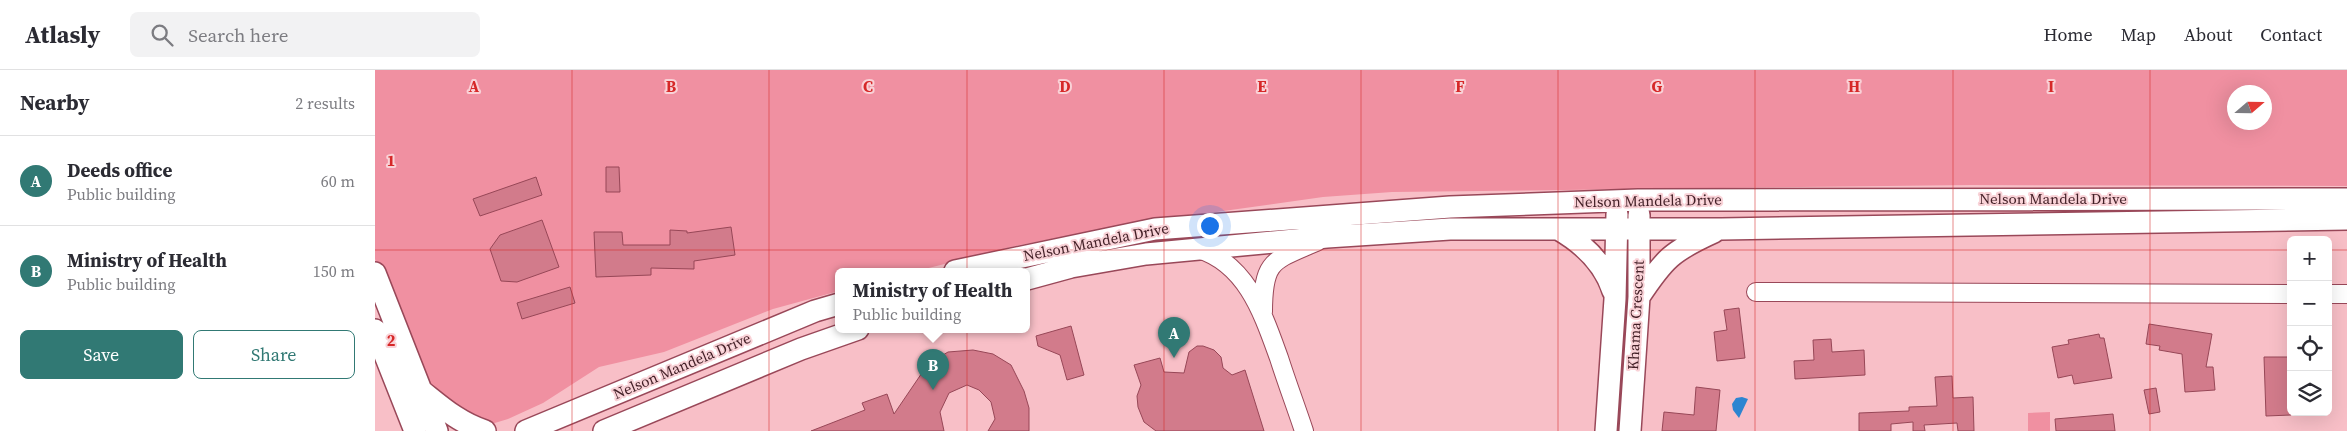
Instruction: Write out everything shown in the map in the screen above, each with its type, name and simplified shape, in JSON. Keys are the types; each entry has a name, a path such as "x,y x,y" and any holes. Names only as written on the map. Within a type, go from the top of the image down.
{"main road":[{"name":"Nelson Mandela Drive","path":"969,268 1155,229 1402,210 1616,200 2347,199"},
{"name":"Khama Crescent","path":"1606,431 1615,299 1618,229 1616,200"},
{"name":"Khama Crescent","path":"1630,431 1639,297 1638,200"},
{"name":"Nelson Mandela Drive","path":"1030,278 1071,267 1137,255 1327,237 1450,229 1721,229 2347,219"},
{"path":"1558,229 1593,255 1609,280 1615,299"},
{"path":"1639,297 1662,263 1678,250 1721,229"},
{"path":"375,273 437,431"},
{"name":"Nelson Mandela Drive","path":"526,431 815,311 835,305"},
{"path":"375,330 415,431"},
{"name":"Nelson Mandela Drive","path":"604,431 801,349 847,333"},
{"path":"421,390 453,417 485,431"},
{"path":"405,405 406,431"}],"street":[{"path":"1263,313 1263,286 1269,269 1276,261 1327,237"},
{"path":"1197,249 1214,254 1246,284 1263,313 1304,431"},
{"path":"1756,292 2287,294"},
{"path":"2332,294 2347,294"}],"shaded area":[{"path":"375,70 2347,70 2347,186 1971,185 1392,192 1323,197 1130,224 1015,246 929,268 835,268 835,292 773,309 664,352 599,367 543,403 508,419 488,425 434,394 386,291 375,259"},
{"path":"2050,412 2050,431 2028,431 2028,413"}],"water":[{"path":"1736,398 1748,399 1739,418 1733,410 1732,404"}],"building":[{"path":"606,167 619,167 620,192 606,192"},
{"path":"536,177 542,195 480,216 473,199"},
{"path":"542,220 559,267 517,282 501,281 490,249 500,235"},
{"path":"731,227 735,255 694,261 694,269 651,268 651,275 596,277 594,232 622,232 623,245 670,245 670,230 687,231 687,233"},
{"path":"570,287 575,303 522,319 517,303"},
{"path":"1739,308 1745,358 1717,361 1714,332 1727,330 1724,310"},
{"path":"2149,324 2212,334 2206,367 2213,367 2215,390 2185,392 2182,354 2159,350 2160,346 2146,344"},
{"path":"1071,326 1084,375 1067,380 1060,355 1038,346 1036,336"},
{"path":"2099,334 2100,338 2104,338 2112,378 2074,384 2072,375 2058,378 2052,347 2069,344 2068,340"},
{"path":"1831,339 1832,352 1864,350 1865,375 1795,379 1794,361 1814,360 1813,340"},
{"path":"1197,346 1214,350 1221,357 1223,368 1232,375 1245,370 1264,431 1156,431 1144,422 1138,407 1137,396 1141,385 1134,365 1160,358 1164,372 1184,373 1189,352"},
{"path":"973,350 993,354 1011,365 1024,391 1029,408 1029,431 988,431 995,419 991,402 979,390 967,385 949,393 940,412 944,431 811,431 865,410 862,403 887,394 894,414 928,364 948,352"},
{"path":"2264,357 2287,357 2287,415 2266,416"},
{"path":"1952,376 1953,398 1973,397 1974,431 1958,431 1957,423 1924,425 1925,431 1913,431 1913,422 1891,424 1891,431 1859,431 1859,413 1909,411 1909,407 1937,406 1935,377"},
{"path":"1696,387 1720,390 1716,431 1662,431 1664,412 1694,415"},
{"path":"2156,388 2160,412 2149,414 2144,390"},
{"path":"2113,414 2115,431 2056,431 2055,419"}],"place":[{"name":"Deeds office","path":"1174,358"},
{"name":"Ministry of Health","path":"933,390"}]}
